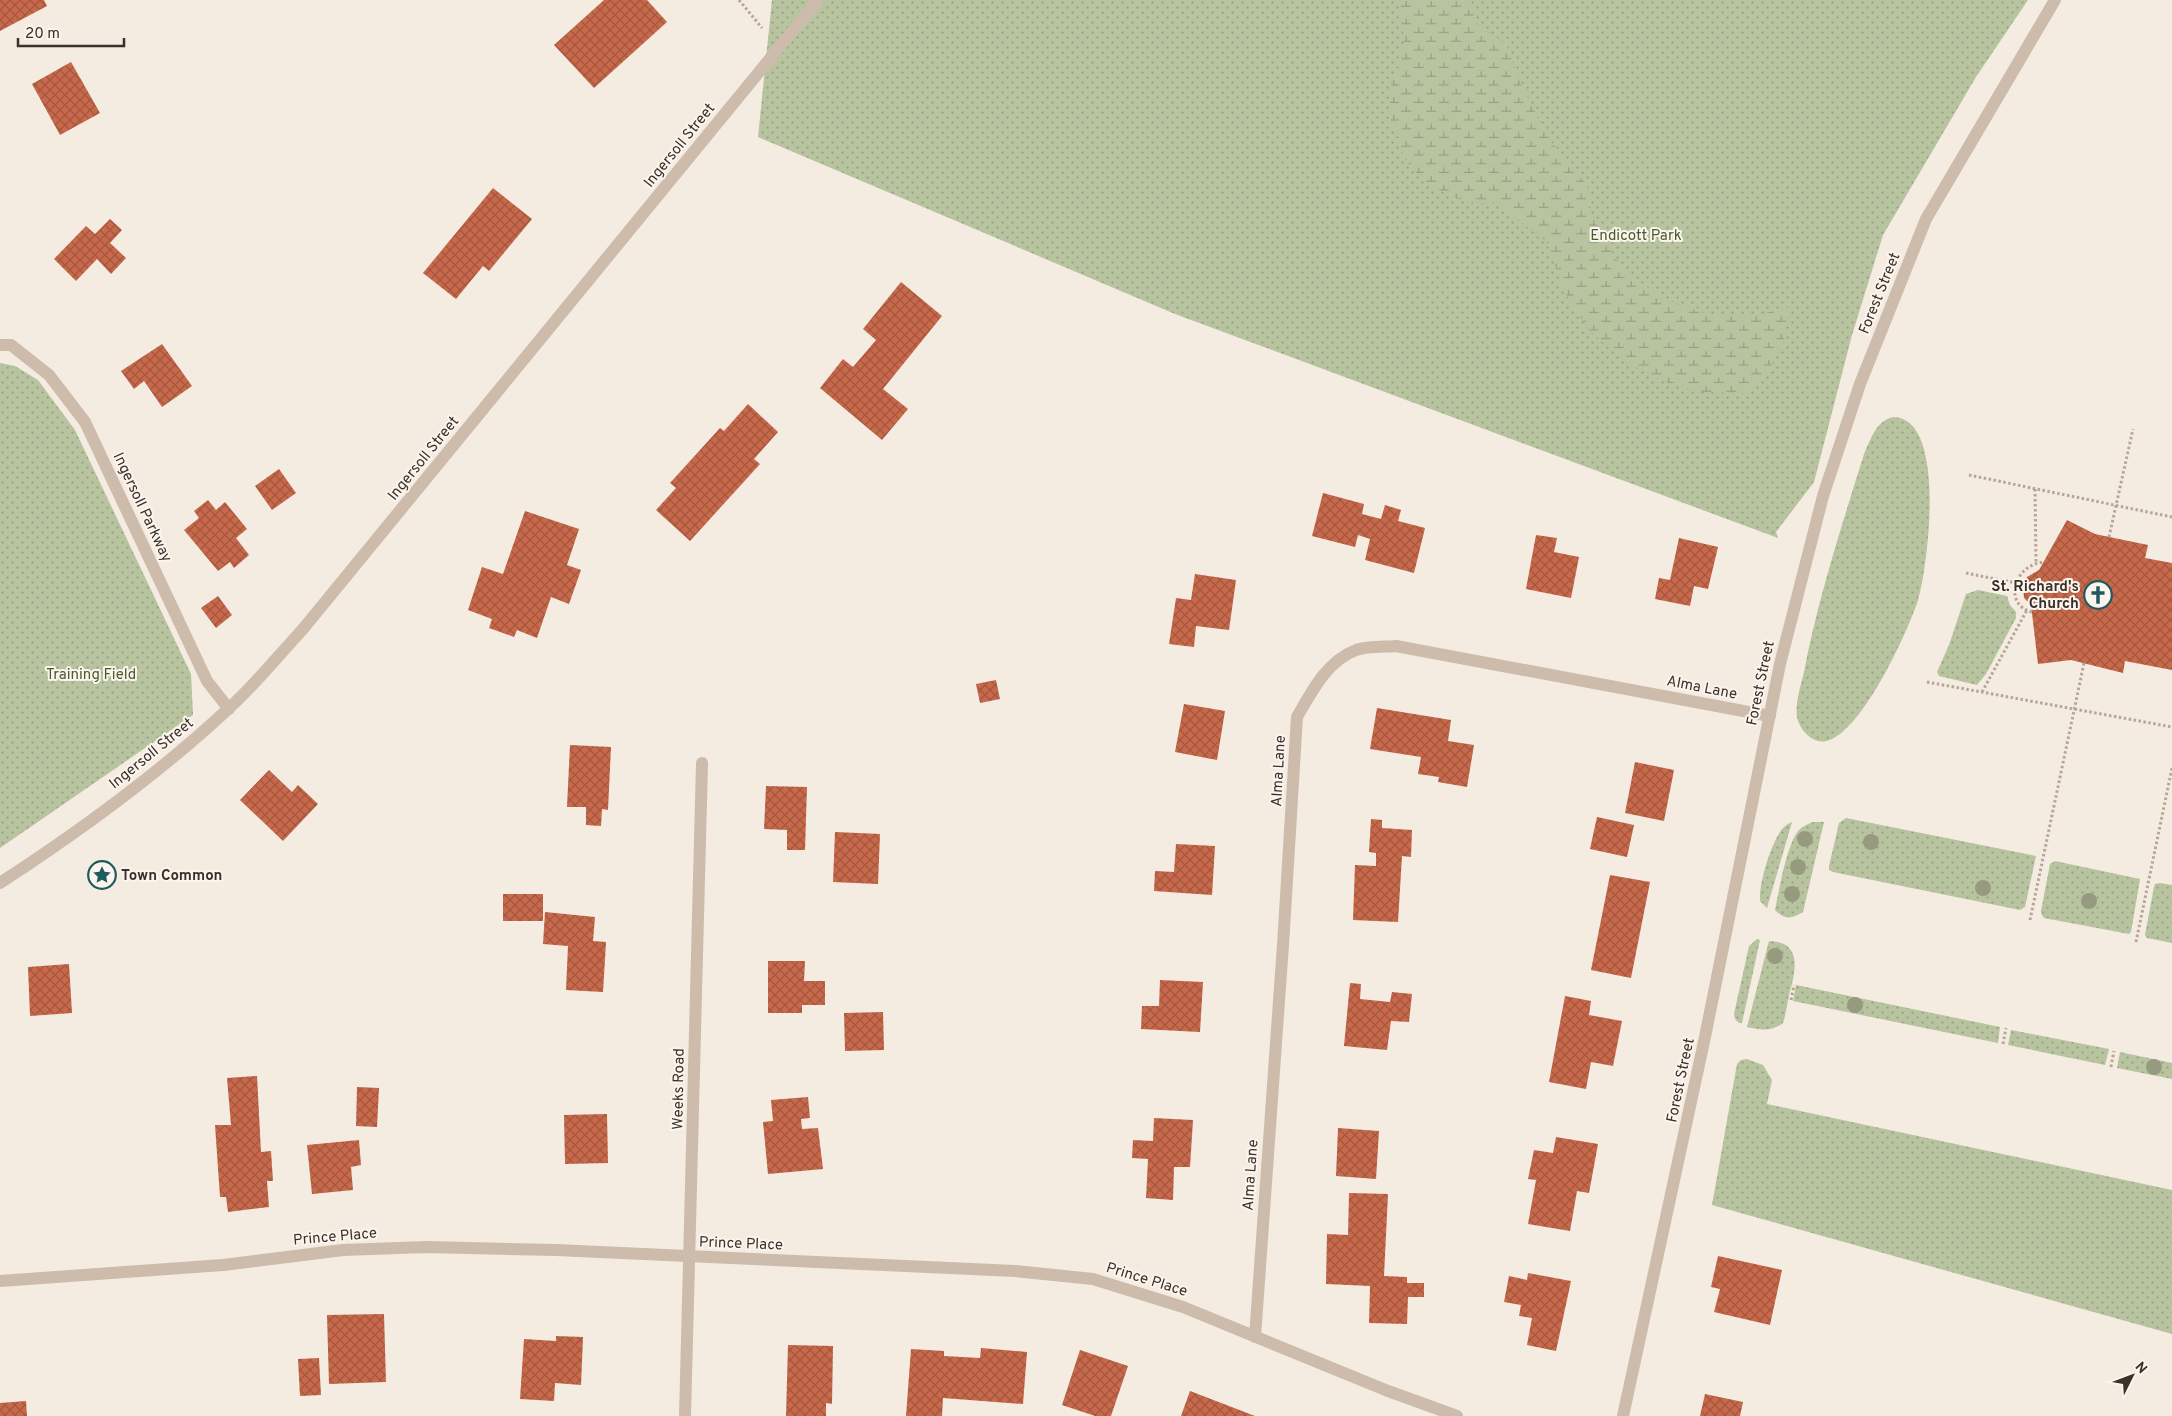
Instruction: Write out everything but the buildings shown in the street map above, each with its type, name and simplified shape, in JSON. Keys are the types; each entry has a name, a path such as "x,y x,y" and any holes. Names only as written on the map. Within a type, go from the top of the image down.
{"street":[{"name":"Ingersoll Street","path":"0,883 44,854 150,777 229,709 309,622 818,0"},
{"name":"Forest Street","path":"1623,1416 1706,1038 1782,655 1823,496 1860,384 1926,219 2055,0"},
{"name":"Ingersoll Parkway","path":"0,344 12,345 49,375 85,422 207,680 229,709"},
{"name":"Alma Lane","path":"1255,1337 1297,717 1320,680 1334,663 1357,650 1396,646 1770,716"},
{"name":"Weeks Road","path":"685,1416 702,763"},
{"name":"Prince Place","path":"0,1281 223,1264 343,1250 426,1246 556,1250 690,1258 1015,1271 1093,1279 1183,1307 1388,1392 1457,1416"}],"path":[{"path":"739,0 779,48"},
{"path":"2109,537 2133,429"},
{"path":"1969,475 2172,517"},
{"path":"2035,489 2036,562"},
{"path":"2032,612 2027,610 2018,601 2015,592 2016,583 2024,569 2036,562 2044,562"},
{"path":"1966,574 2016,583"},
{"path":"1982,692 2027,610"},
{"path":"2030,920 2084,663"},
{"path":"1927,682 2172,727"},
{"path":"2136,942 2172,768"},
{"path":"1791,1000 1794,985"},
{"path":"2003,1044 2006,1028"},
{"path":"2111,1067 2114,1051"}],"green space":[{"name":"Endicott Park","path":"772,0 2028,0 1976,77 1883,235 1852,335 1814,482 1776,532 1778,538 1175,314 758,137"},
{"path":"1400,0 1471,0 1475,22 1506,44 1520,82 1548,138 1587,185 1591,211 1601,235 1615,257 1632,277 1664,299 1710,315 1754,316 1790,307 1783,345 1765,376 1745,393 1702,392 1665,382 1624,361 1588,329 1564,291 1547,242 1497,204 1469,202 1449,196 1425,181 1410,166 1398,145 1390,117 1390,90 1404,43"},
{"name":"Training Field","path":"0,363 15,366 38,380 75,430 191,674 193,715 0,848"},
{"path":"1894,417 1911,424 1922,442 1928,467 1930,496 1929,528 1918,600 1892,660 1864,708 1848,727 1833,739 1818,741 1804,732 1797,717 1798,700 1816,617 1864,454 1878,426"},
{"path":"1978,590 2007,596 2010,605 2016,612 2016,618 1986,674 1977,685 1939,676 1937,672 1949,645 1966,594"},
{"path":"1846,818 2036,856 2025,907 2020,910 1833,872 1829,870 1829,866 1839,823"},
{"path":"1792,822 1767,908 1760,901 1761,885 1766,865 1780,832"},
{"path":"1813,822 1824,822 1803,912 1792,917 1785,917 1775,910 1787,856 1799,830"},
{"path":"2055,861 2140,879 2131,932 2129,934 2044,918 2041,911 2050,864"},
{"path":"2155,884 2172,885 2172,943 2147,938 2145,935 2154,887"},
{"path":"1757,939 1760,940 1742,1023 1739,1023 1735,1019 1734,1014 1749,946"},
{"path":"1769,941 1788,947 1794,960 1795,969 1784,1020 1779,1026 1770,1029 1747,1027"},
{"path":"1796,985 2000,1027 1998,1043 1793,1001"},
{"path":"2011,1030 2109,1049 2105,1065 2008,1045"},
{"path":"2120,1052 2172,1063 2172,1079 2117,1068"},
{"path":"1747,1059 1763,1065 1772,1080 1767,1104 2172,1190 2172,1334 1712,1205 1737,1064 1741,1060"}],"place":[{"name":"St. Richard's Church","path":"2098,595"},
{"name":"Town Common","path":"102,875"}]}
